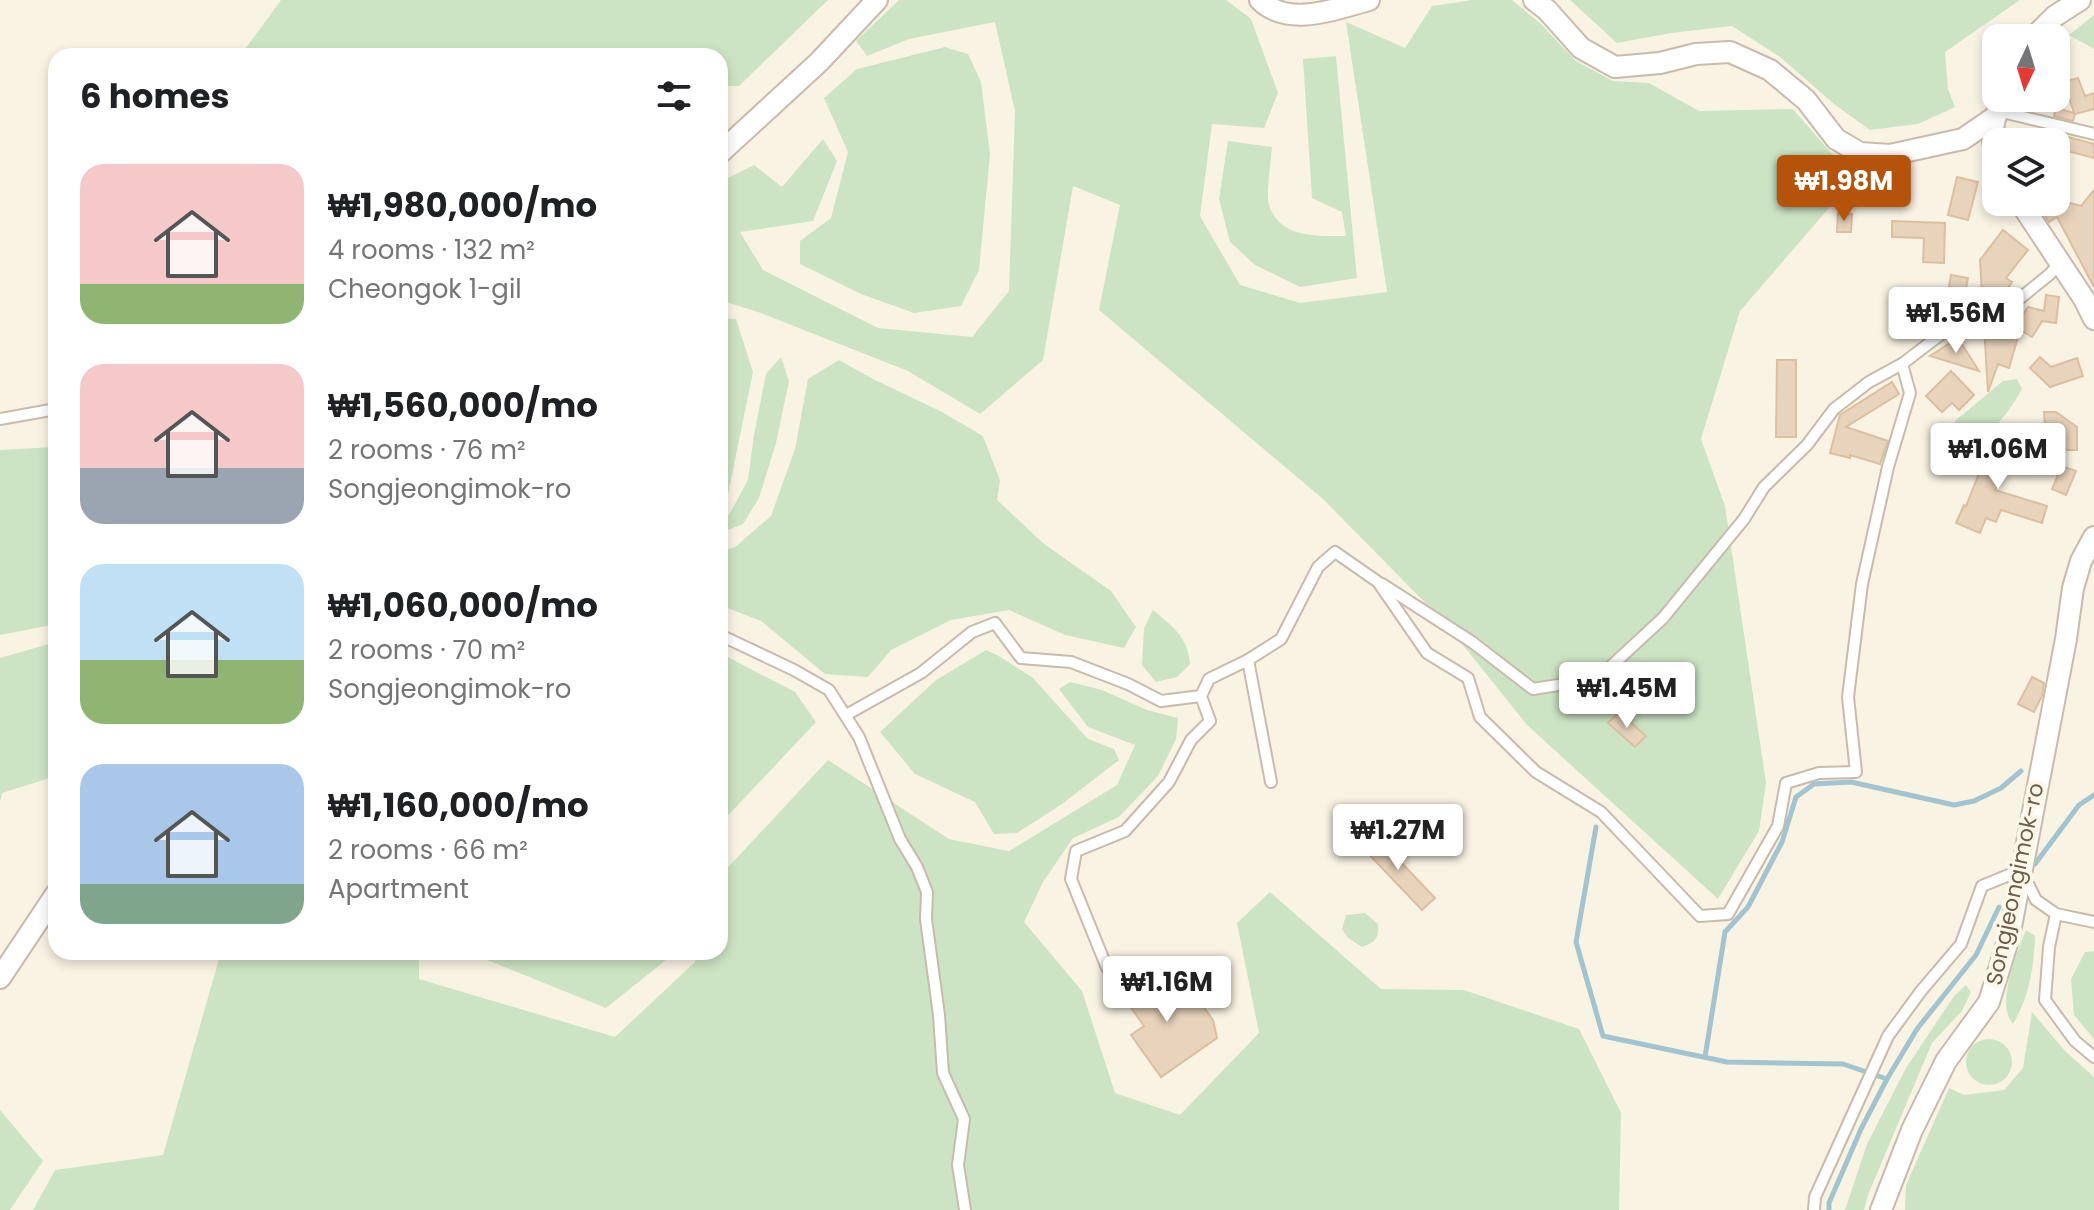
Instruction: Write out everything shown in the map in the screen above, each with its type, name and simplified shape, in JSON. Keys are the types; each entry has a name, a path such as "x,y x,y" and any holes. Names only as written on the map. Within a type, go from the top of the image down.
{"street":[{"path":"728,146 819,62 877,0"},
{"path":"1260,0 1267,7 1293,15 1327,11 1369,0"},
{"path":"1534,0 1581,48 1615,67 1660,63 1696,54 1730,52 1770,70 1806,100 1836,139 1860,153 1890,155 1963,139 1993,112"},
{"path":"2047,24 2080,0"},
{"path":"2029,216 2094,319"},
{"name":"Songjeongimok-ro","path":"1881,1210 1912,1130 1946,1061 1989,1002 2009,937 2073,588 2081,561 2094,537"},
{"path":"0,978 48,906"}],"lane":[{"path":"2013,112 2094,134"},
{"path":"1107,968 1071,879 1076,851 1125,831 1169,782 1191,740 1210,721 1201,696 1209,679 1281,639 1318,567 1335,552 1472,642 1533,689 1571,683 1608,669 1663,618 1744,519 1764,487 1807,445 1834,409 1944,332 1965,327 2008,308 2060,262"},
{"path":"1378,582 1427,653 1468,678 1480,717 1536,772 1601,812 1700,916 1728,914 1778,826 1786,783 1819,773 1856,772 1848,697 1862,584 1888,467 1910,393 1902,364"},
{"path":"0,419 48,410"},
{"path":"846,715 921,673 972,632 995,623 1021,658 1071,662 1128,684 1161,701 1201,696"},
{"path":"728,639 829,690 859,737 900,839 917,867 927,892 926,919 943,1073 964,1119 958,1165 965,1210"},
{"path":"1248,660 1271,782"},
{"path":"1814,1210 1815,1197 1888,1036 1961,944 1982,886 2021,870 2036,900 2056,914 2094,922"},
{"path":"2056,914 2049,947 2045,1000 2075,1041 2094,1057"}],"green space":[{"path":"281,0 828,0 739,86 728,86 728,48 246,48"},
{"path":"899,0 1226,0 1251,19 1278,93 1264,128 1212,124 1200,216 1240,285 1300,303 1387,292 1346,22 1405,48 1432,6 1472,0 1512,0 1541,24 1576,61 1613,81 1649,83 1699,111 1793,109 1833,155 1841,194 1740,311 1701,439 1725,506 1766,783 1759,831 1718,899 1527,725 1447,625 1323,499 1099,310 1120,205 1073,186 1043,360 980,414 908,371 728,303 728,178 754,165 782,187 823,139 837,161 813,221 740,232 763,270 878,328 972,337 1009,291 1015,111 995,22 909,39 867,56 856,41"},
{"path":"1570,0 2020,0 1945,52 1948,89 1955,107 1918,124 1870,130 1834,104 1780,57 1732,26 1617,43"},
{"path":"2094,15 2094,49 2070,34"},
{"path":"945,47 968,54 981,82 990,154 979,270 961,306 914,313 861,294 800,264 800,241 831,218 848,152 824,98 857,69"},
{"path":"1336,56 1357,278 1300,287 1255,265 1230,242 1219,199 1228,141 1272,147 1268,200 1274,216 1282,224 1301,233 1346,236 1342,212 1312,198 1303,59"},
{"path":"728,318 736,319 753,372 728,494"},
{"path":"781,357 789,381 776,443 759,498 743,524 728,530 728,515 748,480 766,374"},
{"path":"839,360 983,436 1000,480 997,500 1044,544 1111,591 1136,627 1124,648 1065,635 1009,610 951,620 891,650 868,677 825,674 761,621 728,608 728,549 735,547 771,516 795,449 808,379"},
{"path":"2017,379 2022,389 1998,423 1983,436 1964,442 1957,433 1955,421 2003,381"},
{"path":"48,447 48,626 0,635 0,450"},
{"path":"1153,610 1183,640 1190,664 1177,677 1156,682 1142,665 1144,628"},
{"path":"48,644 48,779 2,793 0,802 0,658"},
{"path":"986,650 1032,677 1088,739 1114,749 1119,760 1062,804 1017,833 994,834 975,802 915,774 880,732 936,680"},
{"path":"728,657 795,692 816,722 728,816"},
{"path":"1070,682 1102,690 1147,710 1178,718 1176,739 1158,776 1119,817 1073,838 1043,882 1024,922 1082,991 1115,1093 1180,1115 1259,1033 1237,923 1270,892 1381,989 1464,990 1579,1029 1621,1113 1619,1210 33,1210 55,1170 163,1155 219,960 419,960 419,979 615,1037 695,960 728,960 728,867 828,760 949,839 1009,851 1117,785 1135,745 1088,727 1059,689"},
{"path":"1365,913 1378,924 1378,929 1377,937 1362,947 1348,938 1342,929 1346,915"},
{"path":"2026,930 2035,936 2030,982 2013,1024 2006,1004 2007,991"},
{"path":"2094,951 2094,1039 2074,1015 2071,979 2085,952"},
{"path":"487,960 666,960 606,1008"},
{"path":"1966,985 1971,992 1962,1011 1932,1043 1864,1210 1845,1210 1867,1144 1906,1068 1954,996"},
{"path":"2032,1012 2065,1051 2094,1077 2094,1210 1905,1210 1906,1185 1949,1088 1964,1095 2004,1090 2023,1068"},
{"path":"1989,1039 2005,1046 2012,1062 2005,1078 1989,1085 1973,1078 1966,1062 1973,1046"},
{"path":"0,1110 43,1161 10,1210 0,1210"}],"building":[{"path":"2078,78 2085,96 2094,93 2094,109 2075,114 2073,121 2054,116 2055,112 2074,113 2070,101 2070,80"},
{"path":"2070,137 2094,144 2094,158 2070,152"},
{"path":"1957,177 1978,182 1968,220 1948,215"},
{"path":"2094,190 2094,287 2057,217 2049,222 2045,216 2070,216 2070,203 2081,206"},
{"path":"1838,213 1852,214 1851,232 1837,232"},
{"path":"1892,221 1945,223 1944,263 1923,262 1924,238 1892,237"},
{"path":"2003,230 2028,250 2006,278 2012,282 1996,304 1983,310 1980,260"},
{"path":"1951,275 1968,278 1960,320 1955,321 1943,319"},
{"path":"2046,295 2059,297 2056,323 2042,321 2032,337 2020,330 2009,368 1998,364 1988,392 1984,327 1992,323 2019,321 2028,307 2044,311"},
{"path":"1908,303 1927,315 1912,336 1894,323"},
{"path":"1958,338 1979,371 1930,356"},
{"path":"2040,357 2051,367 2077,358 2083,376 2050,387 2030,368"},
{"path":"1777,360 1796,360 1796,437 1776,437"},
{"path":"1951,371 1974,395 1959,410 1952,403 1942,412 1926,396"},
{"path":"1892,382 1899,394 1846,427 1888,441 1880,464 1830,453 1840,415"},
{"path":"2044,412 2056,412 2077,427 2077,450 2066,450 2045,427"},
{"path":"2011,431 2026,441 1995,490 2047,506 2042,523 2001,510 1996,522 1986,518 1980,533 1956,523 1988,451 1996,456"},
{"path":"2062,466 2076,471 2066,495 2052,489"},
{"path":"2032,677 2044,683 2034,712 2018,704"},
{"path":"1619,712 1646,736 1635,747 1608,723"},
{"path":"1374,834 1435,898 1422,910 1361,846"},
{"path":"1132,969 1159,1008 1189,987 1213,1020 1217,1038 1161,1077 1131,1035 1144,1026 1113,982"}],"waterway":[{"path":"1705,1057 1725,932 1748,907 1782,842 1796,797 1814,784 1851,782 1954,805 1974,801 2001,788 2021,771"},
{"path":"2035,864 2079,805 2094,795"},
{"path":"1596,827 1576,942 1603,1036 1727,1062 1843,1064 1887,1079"},
{"path":"1829,1210 1829,1203 1861,1129 1887,1079 1917,1029 1976,955 1999,907"}]}
